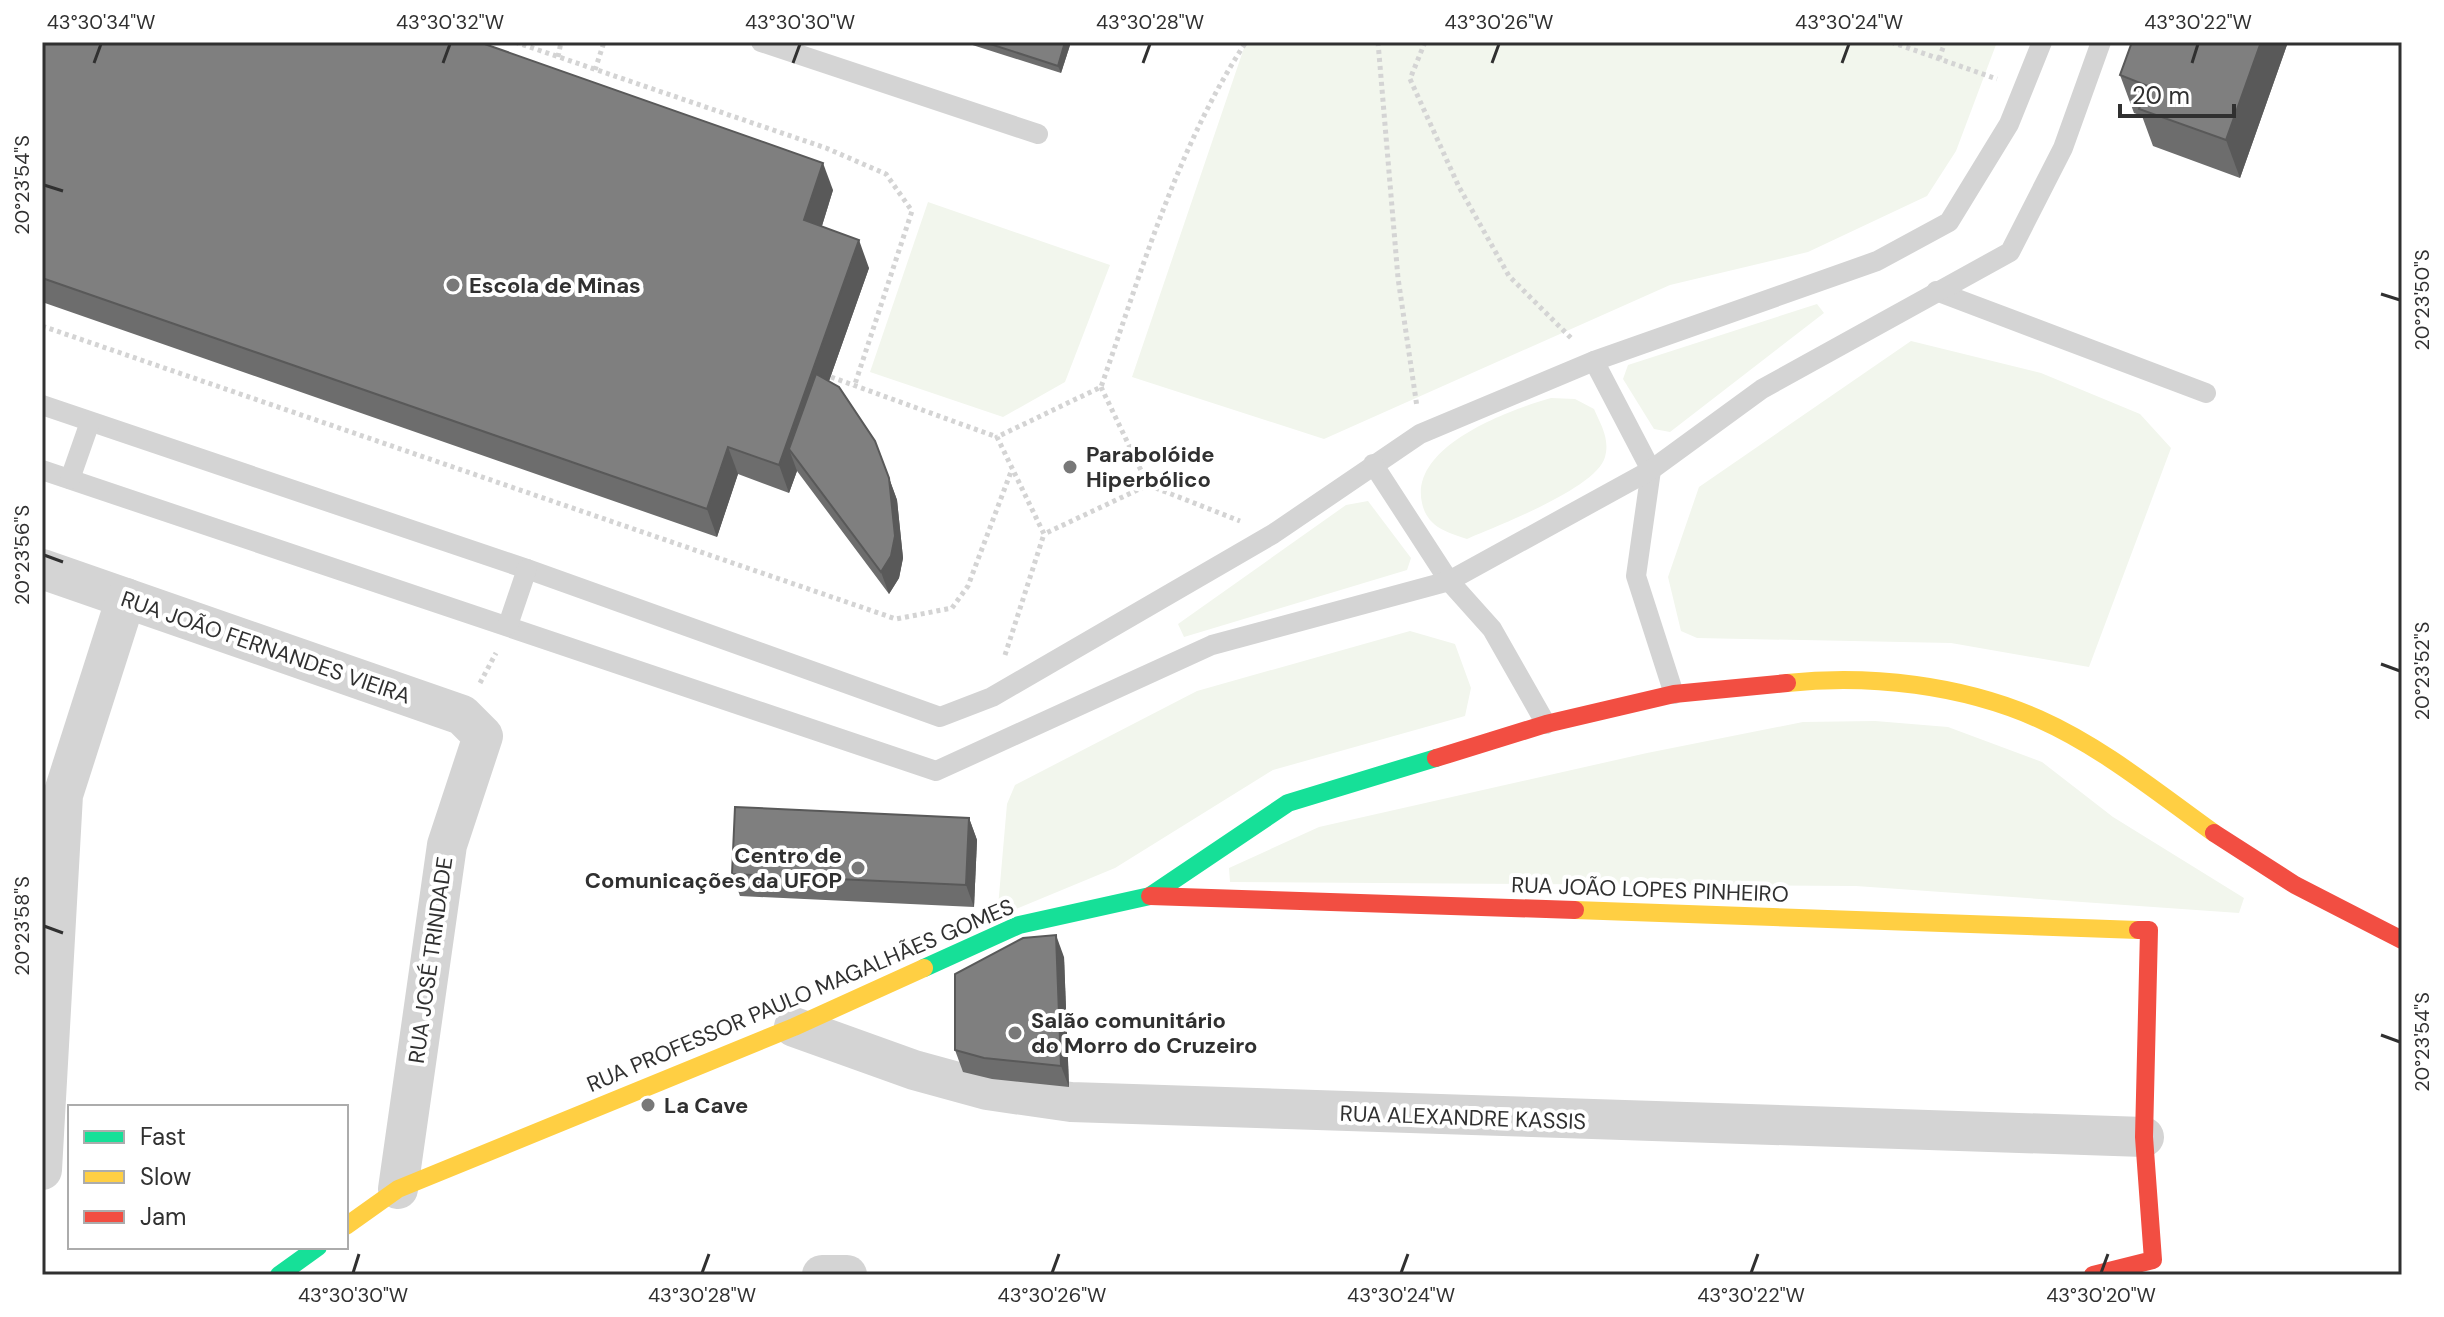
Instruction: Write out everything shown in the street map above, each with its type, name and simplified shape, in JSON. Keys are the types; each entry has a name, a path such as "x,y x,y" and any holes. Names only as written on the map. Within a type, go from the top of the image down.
{"street":[{"name":"RUA JOÃO FERNANDES VIEIRA","path":"42,569 472,726"},
{"path":"42,1170 48,939 63,795 126,598"},
{"name":"RUA PROFESSOR PAULO MAGALHÃES GOMES","path":"348,1225 398,1189 794,1027 1019,925 1150,896 1288,803 1546,724 1674,694 1814,680 1933,686 2039,719 2124,768 2214,833 2295,885 2402,940"},
{"name":"RUA JOSÉ TRINDADE","path":"398,1189 447,845 472,726"},
{"name":"RUA JOÃO LOPES PINHEIRO","path":"1150,896 2149,930 2144,1137"},
{"name":"RUA ALEXANDRE KASSIS","path":"794,1027 929,1074 987,1090 1071,1102 2144,1137"},
{"path":"2093,1275 2153,1260 2144,1137"},
{"path":"279,1275 315,1249"},
{"path":"822,1275 847,1275"}],"lane":[{"path":"761,42 1038,134"},
{"path":"42,405 527,569 940,717 992,697 1273,534 1420,434 1594,361 1877,261 1949,222 2009,124 2042,42"},
{"path":"42,470 936,771 1212,645 1449,581 1651,470 1762,389 2010,252 2063,148 2101,42"},
{"path":"1936,291 2206,393"},
{"path":"1594,361 1651,470 1636,576 1674,694"},
{"path":"70,479 90,422"},
{"path":"1373,464 1449,581 1492,629 1546,724"},
{"path":"508,625 527,569"}],"path":[{"path":"515,42 826,148 886,174 912,211 854,387"},
{"path":"558,57 561,42"},
{"path":"595,70 604,42"},
{"path":"1246,42 1213,92 1149,248 1101,387 1148,485 1273,534"},
{"path":"1378,42 1398,278 1420,434"},
{"path":"1425,42 1410,79 1459,187 1509,276 1594,361"},
{"path":"1891,42 2025,89"},
{"path":"1939,59 1945,42"},
{"path":"42,326 896,619 952,608 968,586 1012,469"},
{"path":"831,377 997,437 1101,387"},
{"path":"992,697 1044,534 997,437"},
{"path":"1044,534 1148,485"},
{"path":"472,726 492,661 508,625"}],"shaded area":[{"path":"1246,42 1997,42 1956,151 1927,196 1808,252 1670,285 1324,439 1132,377"},
{"path":"928,202 1110,265 1065,382 1003,417 870,372"},
{"path":"1817,304 1824,313 1670,432 1654,429 1623,379 1628,365"},
{"path":"1911,341 2041,373 2140,414 2171,448 2089,667 1951,643 1697,638 1681,631 1668,577 1699,487"},
{"path":"1551,398 1575,399 1594,409 1606,444 1605,457 1598,469 1544,505 1467,539 1444,531 1433,523 1424,511 1422,483 1431,464 1446,448 1488,421"},
{"path":"1368,501 1411,558 1407,570 1184,637 1178,624 1346,505"},
{"path":"1410,631 1455,644 1471,688 1465,716 1273,770 1115,868 1011,911 998,907 1007,804 1015,785 1197,691"},
{"path":"1875,721 1948,727 2042,762 2113,817 2244,898 2239,913 1856,886 1230,882 1229,868 1319,827 1647,753 1803,722"}],"building":[{"name":"Escola de Minas","path":"42,42 479,42 823,163 804,220 859,240 779,465 728,447 707,509 42,278"},
{"path":"984,42 1065,42 1058,66"},
{"path":"2132,42 2261,42 2226,140 2139,109 2148,86 2120,75"},
{"path":"816,374 839,387 875,441 889,478 895,536 891,556 881,572 789,449"},
{"name":"Centro de Comunicações da UFOP","path":"735,807 969,818 966,885 732,874"},
{"name":"Salão comunitário do Morro do Cruzeiro","path":"1056,935 1061,1066 984,1058 955,1050 955,974 1023,938"}],"traffic: fast":[{"path":"924,968 1019,925 1150,896 1288,803 1436,758"},
{"path":"279,1275 315,1249"}],"traffic: slow":[{"path":"1787,683 1883,681 1948,690 2010,707 2085,743 2214,833"},
{"path":"1575,910 2138,930"},
{"path":"348,1225 398,1189 794,1027 924,968"}],"traffic: jam":[{"path":"1436,758 1546,724 1674,694 1787,683"},
{"path":"2214,833 2295,885 2402,940"},
{"path":"1150,896 1575,910"},
{"path":"2093,1275 2153,1260 2144,1137 2149,930 2138,930"}],"place":[{"name":"Escola de Minas","path":"453,285"},
{"name":"Parabolóide Hiperbólico","path":"1070,467"},
{"name":"Centro de Comunicações da UFOP","path":"858,868"},
{"name":"Salão comunitário do Morro do Cruzeiro","path":"1015,1033"},
{"name":"La Cave","path":"648,1105"}]}
